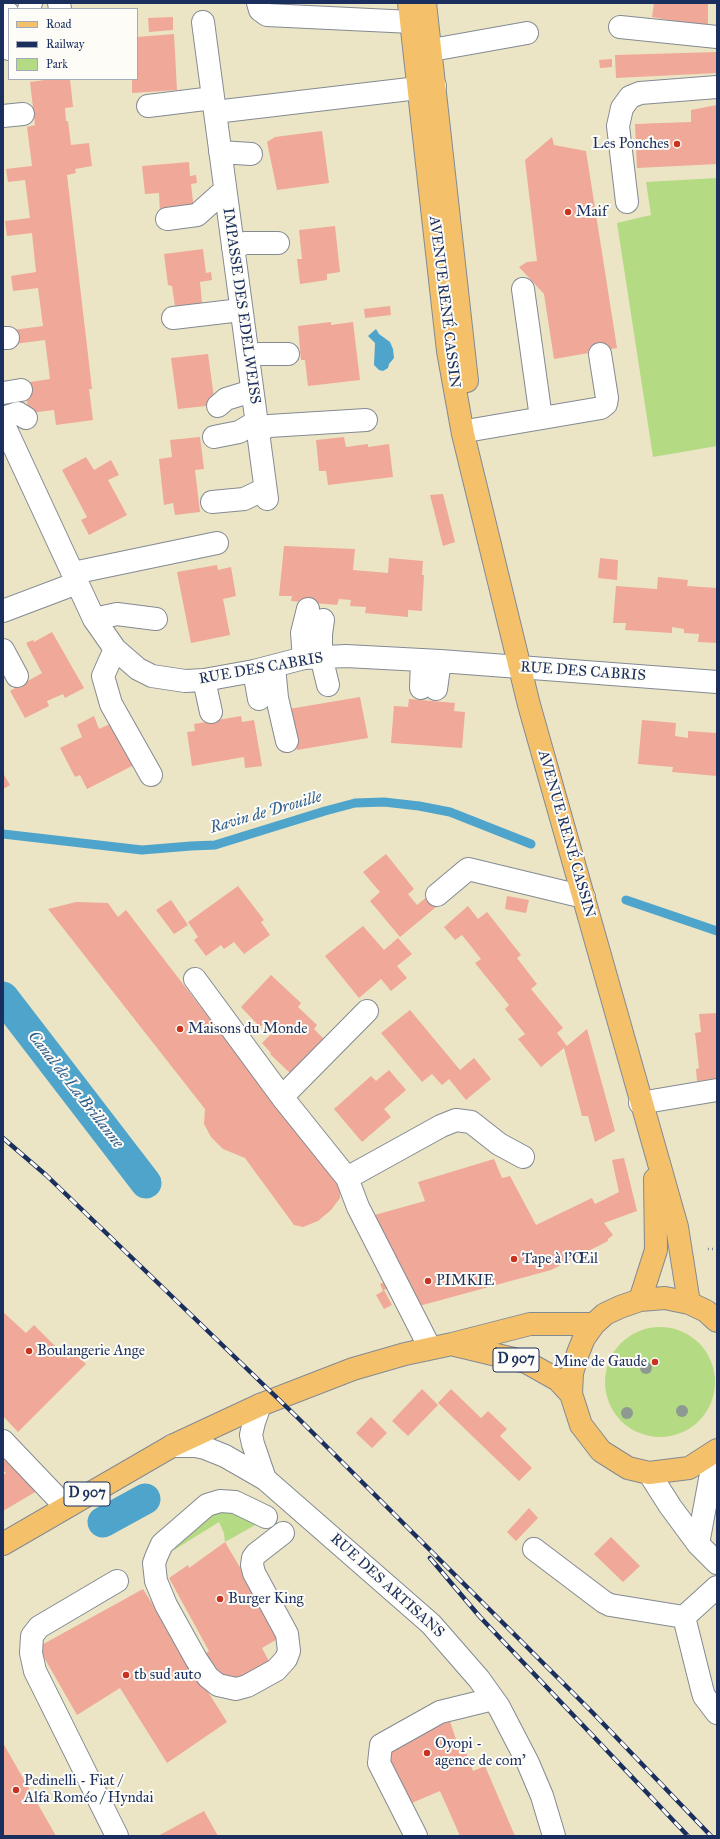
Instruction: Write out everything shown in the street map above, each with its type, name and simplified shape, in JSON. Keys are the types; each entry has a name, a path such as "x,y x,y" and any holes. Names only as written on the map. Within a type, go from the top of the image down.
{"main road":[{"name":"AVENUE RENÉ CASSIN","path":"425,3 423,51 482,515"},
{"name":"AVENUE RENÉ CASSIN","path":"410,13 423,51"},
{"name":"AVENUE RENÉ CASSIN","path":"427,86 448,351 462,434 518,667 591,922 640,1103 677,1227 707,1311"},
{"name":"AVENUE RENÉ CASSIN","path":"640,1300 656,1250 655,1151"},
{"path":"707,1311 665,1298 640,1300 615,1309 594,1324 584,1338 572,1373 571,1394 580,1425 601,1451 628,1468 649,1473 689,1468 716,1451"},
{"name":"D 907","path":"3,1544 65,1506 172,1446 260,1405 353,1369 430,1348 452,1344 530,1324 594,1324"},
{"name":"D 907","path":"452,1344 526,1362 558,1380 571,1394"}],"street":[{"path":"258,3 260,10 267,15 410,13"},
{"path":"8,12 4,32 8,46"},
{"name":"IMPASSE DES EDELWEISS","path":"203,22 266,494 244,499 212,502"},
{"path":"620,27 717,37"},
{"path":"423,51 527,33"},
{"path":"148,106 214,105 427,86"},
{"path":"627,202 618,126 622,108 630,97 640,93 717,87"},
{"path":"220,152 251,154"},
{"path":"167,219 197,215 225,190"},
{"path":"233,248 245,243 278,242"},
{"path":"523,289 541,418"},
{"path":"173,318 242,310"},
{"path":"248,358 259,354 288,354"},
{"path":"472,430 601,408 606,404 606,398 600,354"},
{"path":"218,406 226,399 252,391"},
{"path":"4,426 18,413 26,418"},
{"path":"214,436 239,432 257,427 366,420"},
{"name":"RUE DES CABRIS","path":"4,426 94,619 115,649 138,669 152,676 185,681 204,680 264,669 313,657 384,667 431,661 717,682"},
{"path":"3,611 75,578 217,543"},
{"path":"94,619 117,614 156,619"},
{"path":"316,615 321,634 313,657 328,685"},
{"path":"115,649 103,676 111,704 151,775"},
{"path":"3,650 17,676"},
{"path":"429,688 431,661"},
{"path":"259,699 264,669"},
{"path":"264,669 277,698 287,741"},
{"path":"204,680 211,712"},
{"path":"436,895 468,869 584,897"},
{"path":"195,979 282,1097 347,1178 358,1207 430,1348"},
{"path":"282,1097 367,1011"},
{"path":"640,1103 717,1090"},
{"path":"347,1178 441,1126 456,1120 471,1122 499,1144 523,1156"},
{"path":"260,1405 254,1422 252,1435 253,1444 265,1479"},
{"path":"3,1441 65,1506"},
{"name":"RUE DES ARTISANS","path":"172,1446 196,1446 210,1450 225,1456 265,1479 416,1609 457,1652 493,1699 528,1763 542,1796 554,1836"},
{"path":"698,1544 716,1451"},
{"path":"649,1473 670,1506 698,1544 717,1563"},
{"path":"266,1517 235,1502 220,1501 207,1505 162,1544 154,1563 156,1581 166,1605 196,1660 208,1677 218,1685 236,1690 247,1686 276,1670 286,1659 288,1651 287,1634 254,1573 252,1564 253,1558 256,1554 283,1533"},
{"path":"534,1549 610,1605 684,1617"},
{"path":"117,1581 39,1628 32,1636 30,1653 35,1671 117,1836"},
{"path":"684,1617 717,1587"},
{"path":"684,1617 704,1696 717,1713"},
{"path":"416,1836 380,1763 381,1745 440,1712 493,1699"}],"path":[{"path":"703,1250 717,1249"}],"green space":[{"path":"717,178 717,446 653,457 617,223 651,215 646,182"},
{"path":"660,1327 681,1331 691,1336 699,1343 706,1351 711,1361 715,1382 711,1403 706,1413 699,1421 691,1428 681,1433 660,1437 639,1433 629,1428 621,1421 614,1413 609,1403 605,1382 609,1361 614,1351 621,1343 629,1336 639,1331"},
{"path":"222,1511 243,1511 257,1524 225,1542 224,1533 219,1522 174,1550 177,1542 210,1517"}],"water":[{"path":"376,329 379,334 390,342 393,349 394,358 389,364 388,368 383,371 379,370 374,365 375,343 368,336"}],"building":[{"path":"654,3 708,3 708,27 652,17"},
{"path":"173,17 173,30 149,32 148,18"},
{"path":"174,34 177,90 132,93 132,80 138,80 138,37"},
{"path":"717,52 717,73 616,78 615,55"},
{"path":"612,59 612,67 600,68 599,60"},
{"path":"45,80 70,80 73,107 65,108 71,145 89,143 92,166 75,169 76,173 67,175 92,389 89,389 93,420 56,425 54,410 29,413 24,383 50,379 45,340 14,344 13,330 43,326 38,288 13,291 11,276 36,272 32,233 7,236 5,221 30,218 25,180 8,182 6,169 32,166 27,127 35,125 30,82"},
{"name":"Les Ponches","path":"717,105 717,164 637,168 635,124 691,122 691,110"},
{"path":"322,131 329,183 277,190 267,142 275,137"},
{"name":"Maif","path":"552,137 554,145 586,151 617,348 554,359 544,294 519,267 527,262 537,261 525,160"},
{"path":"189,162 190,176 196,175 197,183 191,184 194,210 160,213 159,193 145,194 142,166"},
{"path":"335,226 340,272 327,274 327,280 300,284 297,259 302,259 299,230"},
{"path":"203,249 206,273 211,272 212,280 200,282 202,303 175,306 172,286 168,285 164,254"},
{"path":"390,306 391,315 365,318 364,309"},
{"path":"331,322 331,325 353,322 360,380 308,386 305,360 301,360 298,326"},
{"path":"208,354 215,405 178,409 171,358"},
{"path":"200,437 204,469 195,470 200,512 175,515 173,503 164,505 159,459 172,457 170,440"},
{"path":"344,437 346,447 368,444 368,447 389,444 393,477 328,485 326,471 319,471 316,440"},
{"path":"86,457 94,470 111,460 119,475 108,480 127,515 89,535 81,520 87,517 62,470"},
{"path":"443,494 455,542 443,546 430,495"},
{"path":"284,546 355,549 353,570 388,573 389,558 423,561 422,575 424,575 422,611 408,610 408,617 365,613 366,607 350,606 351,600 339,599 337,605 291,601 292,596 279,596"},
{"path":"600,558 618,560 617,580 598,578"},
{"path":"217,565 218,570 231,567 236,596 223,599 230,635 191,643 177,572"},
{"path":"658,577 688,580 687,586 717,588 717,643 698,642 699,634 684,633 684,629 672,627 672,633 625,630 626,623 613,623 616,586 657,589"},
{"path":"52,632 84,688 65,698 63,694 47,701 49,706 25,718 10,691 42,673 26,643 33,640 34,642"},
{"path":"360,697 368,738 297,750 289,709"},
{"path":"409,699 455,703 454,711 465,712 462,748 391,743 394,706 408,707"},
{"path":"94,716 99,729 112,723 134,765 87,789 80,775 75,777 60,748 82,737 77,725"},
{"path":"241,716 242,722 254,720 262,766 245,768 244,757 192,766 187,732 195,731 194,724"},
{"path":"642,720 676,723 675,736 688,738 688,731 717,733 717,776 672,772 673,767 638,764"},
{"path":"3,773 10,785 3,789"},
{"path":"386,854 414,889 408,894 417,905 428,896 436,907 400,937 370,901 380,892 363,872"},
{"path":"238,886 264,920 261,922 270,935 244,954 234,942 224,949 221,945 206,956 194,940 198,937 188,922"},
{"path":"507,896 529,900 526,913 505,909"},
{"path":"171,900 188,925 174,934 156,910"},
{"name":"Maisons du Monde","path":"76,902 108,903 118,917 126,910 340,1188 340,1198 331,1210 318,1221 303,1227 294,1225 245,1158 223,1149 211,1137 204,1124 205,1109 48,909"},
{"path":"468,906 478,919 487,912 521,955 517,958 537,984 531,989 563,1028 557,1033 567,1046 587,1029 615,1131 595,1142 588,1116 582,1116 564,1048 541,1067 518,1039 525,1034 505,1009 509,1005 475,963 481,959 462,935 455,940 444,927"},
{"path":"363,926 384,950 398,938 412,954 397,966 407,978 391,991 381,979 359,998 325,956"},
{"path":"271,975 301,1003 298,1007 317,1025 314,1029 324,1039 290,1073 270,1054 271,1053 262,1043 274,1031 265,1022 260,1027 241,1007"},
{"path":"410,1010 460,1070 474,1058 491,1079 466,1100 449,1079 442,1085 432,1074 422,1082 381,1033"},
{"path":"717,1013 717,1079 697,1081 696,1069 699,1068 695,1033 701,1032 699,1014"},
{"path":"389,1070 406,1090 384,1109 391,1117 362,1142 334,1109 371,1076 376,1081"},
{"path":"624,1158 637,1211 604,1223 613,1235 608,1239 608,1241 551,1270 419,1306 371,1216 425,1201 418,1182 494,1159 502,1178 510,1176 536,1225 592,1198 595,1204 619,1192 612,1160"},
{"path":"385,1282 388,1288 384,1290 392,1305 384,1309 376,1295 383,1291 380,1284"},
{"path":"3,1312 26,1333 34,1325 68,1359 75,1353 86,1364 18,1432 3,1416"},
{"path":"422,1389 438,1405 408,1436 392,1421"},
{"path":"451,1389 481,1418 488,1411 507,1429 500,1436 532,1468 519,1481 438,1403"},
{"path":"371,1417 387,1433 372,1448 356,1433"},
{"path":"7,1458 37,1491 3,1511 3,1475 6,1473 3,1470 3,1462"},
{"path":"529,1508 538,1518 516,1541 507,1532"},
{"path":"611,1537 640,1566 623,1582 594,1554"},
{"name":"Burger King","path":"225,1542 281,1637 262,1648 271,1665 241,1682 222,1676 211,1660 203,1664 199,1658 209,1651 169,1578 188,1565 189,1568"},
{"name":"tb sud auto","path":"143,1589 227,1722 167,1763 120,1688 77,1715 38,1647"},
{"path":"450,1721 458,1746 463,1744 473,1771 485,1766 515,1836 460,1836 440,1791 407,1805 380,1750"},
{"name":"Pedinelli - Fiat / Alfa Roméo / Hyndai","path":"3,1743 56,1836 3,1836"},
{"path":"204,1811 218,1836 158,1836"}],"waterway":[{"name":"Ravin de Drouille","path":"3,834 142,850 215,845 355,803 384,802 419,806 450,812 531,844"},
{"name":"Ravin de Drouille","path":"626,900 717,931"},
{"name":"Canal de La Brillanne","path":"3,997 146,1183"},
{"name":"Canal de La Brillanne","path":"103,1522 145,1499"}],"railway":[{"path":"3,1138 46,1175 299,1419 592,1712 711,1836"},
{"path":"430,1558 480,1617 688,1836"}],"place":[{"name":"Les Ponches","path":"677,144"},
{"name":"Maif","path":"568,212"},
{"name":"Maisons du Monde","path":"180,1029"},
{"name":"Tape à l'Œil","path":"514,1259"},
{"name":"PIMKIE","path":"428,1281"},
{"name":"Boulangerie Ange","path":"29,1351"},
{"name":"Mine de Gaude","path":"655,1362"},
{"name":"Burger King","path":"220,1599"},
{"name":"tb sud auto","path":"126,1675"},
{"name":"Oyopi - agence de com'","path":"427,1753"},
{"name":"Pedinelli - Fiat / Alfa Roméo / Hyndai","path":"16,1790"}]}
